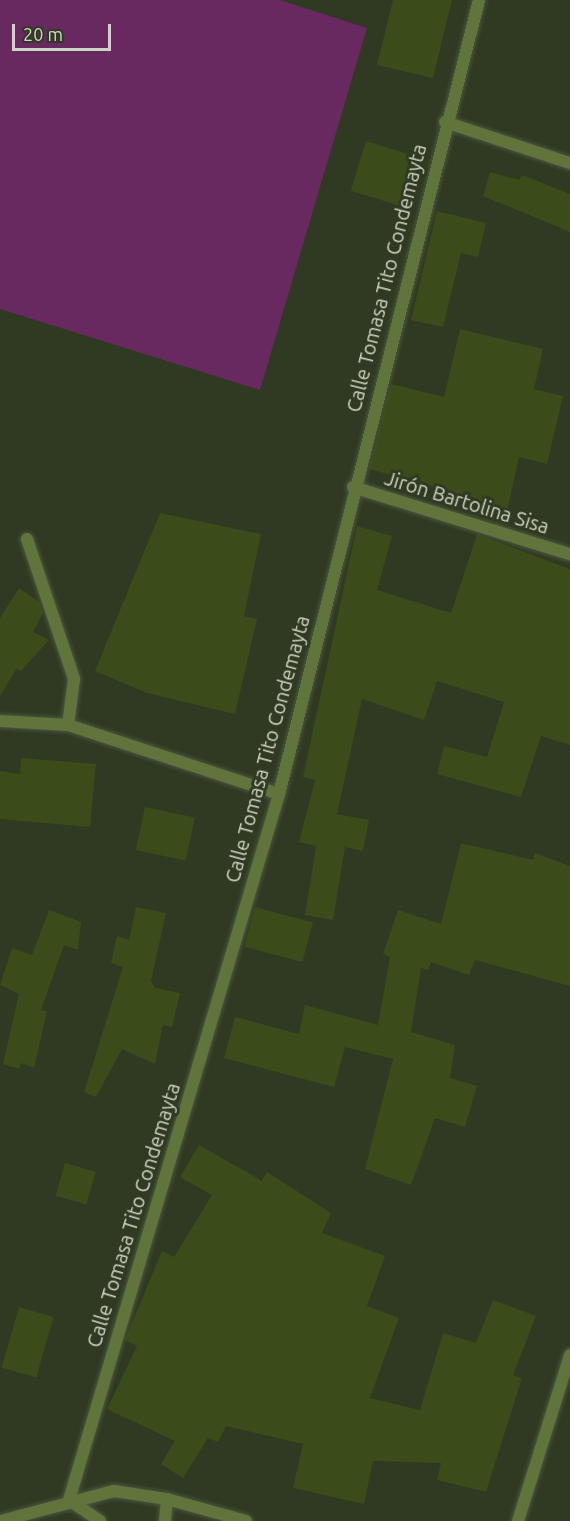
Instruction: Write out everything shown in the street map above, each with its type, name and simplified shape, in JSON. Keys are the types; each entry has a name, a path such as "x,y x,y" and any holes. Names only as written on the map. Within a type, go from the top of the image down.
{"street":[{"name":"Calle Tomasa Tito Condemayta","path":"69,1500 279,794 353,487 445,122 479,0"},
{"path":"445,122 570,163"},
{"name":"Jirón Bartolina Sisa","path":"353,487 570,554"},
{"path":"27,539 74,678 68,725"},
{"path":"0,721 68,725 279,794"},
{"path":"518,1521 570,1355"},
{"path":"1,1521 69,1500 114,1491 167,1498 246,1521"},
{"path":"165,1521 167,1498"},
{"path":"69,1500 100,1521"}],"shaded area":[{"path":"0,0 280,0 367,28 260,390 0,309"}],"building":[{"path":"393,0 452,0 433,78 377,65"},
{"path":"366,141 415,156 400,206 351,191"},
{"path":"490,172 519,180 522,175 570,194 570,232 483,196"},
{"path":"437,211 486,223 478,257 461,253 443,327 411,320"},
{"path":"460,329 543,349 534,389 563,396 547,464 519,457 504,525 482,518 485,508 470,505 471,497 369,469 391,384 444,397"},
{"path":"160,513 261,534 244,616 257,619 235,714 147,693 95,671"},
{"path":"357,526 392,536 377,590 451,613 477,534 570,569 570,745 541,736 521,797 437,774 444,746 487,757 504,702 437,681 424,720 362,699 337,814 369,820 363,851 345,847 333,920 305,915 316,846 299,842 315,780 303,777"},
{"path":"19,588 39,602 43,613 33,632 49,640 21,671 17,668 0,696 0,618"},
{"path":"21,758 96,764 90,827 0,819 0,771 20,774"},
{"path":"145,807 195,818 186,861 136,850"},
{"path":"461,843 533,860 535,853 570,866 570,986 475,960 469,975 431,962 428,970 421,968 411,1032 455,1045 450,1078 477,1086 465,1127 435,1118 411,1185 365,1169 393,1059 345,1047 334,1087 224,1058 235,1017 299,1034 305,1005 378,1025 390,957 383,954 398,910 441,924"},
{"path":"136,907 166,913 151,981 155,988 180,993 172,1027 163,1025 155,1064 122,1049 96,1097 84,1092 123,967 111,963 117,936 129,940"},
{"path":"255,907 313,923 302,962 244,947"},
{"path":"49,910 81,922 78,950 64,945 41,1010 47,1011 34,1068 21,1063 19,1069 3,1064 19,994 0,985 12,948 32,955"},
{"path":"199,1145 262,1181 267,1172 331,1213 322,1233 385,1256 367,1306 399,1318 370,1398 420,1410 443,1333 476,1343 493,1300 536,1316 513,1375 522,1378 486,1492 437,1480 441,1463 373,1461 364,1504 293,1488 303,1444 226,1426 218,1442 208,1438 183,1478 161,1464 175,1441 107,1409 137,1346 125,1340 162,1251 174,1257 212,1195 180,1177"},
{"path":"65,1163 96,1172 86,1205 56,1196"},
{"path":"19,1307 54,1317 36,1377 2,1368"}]}
